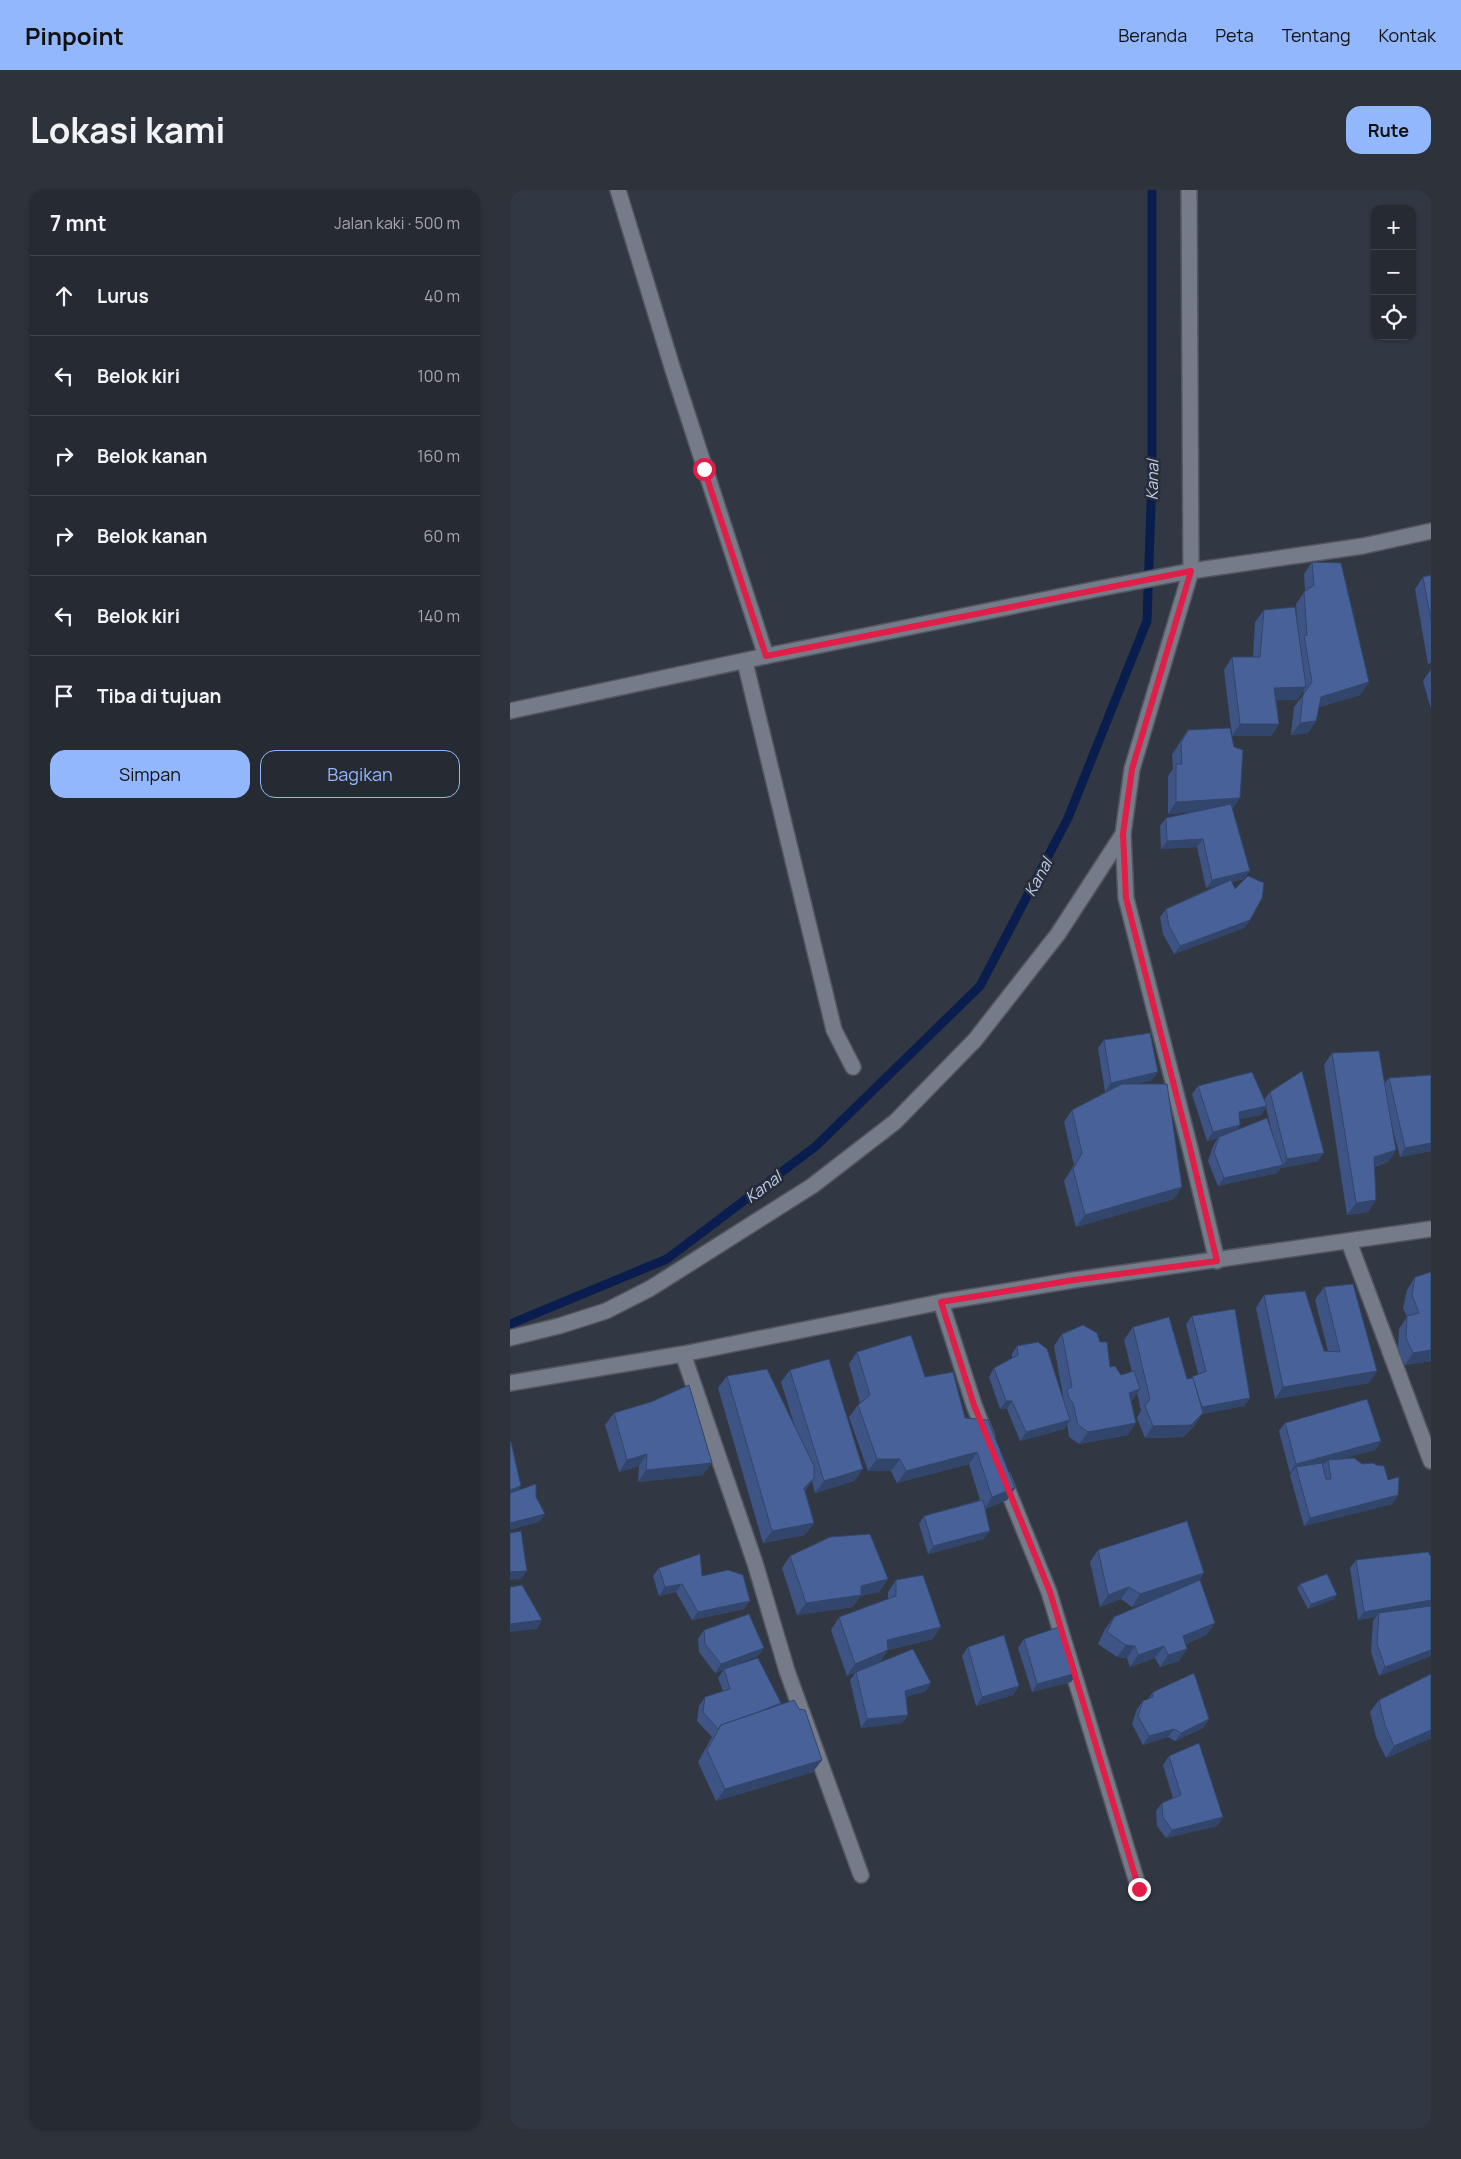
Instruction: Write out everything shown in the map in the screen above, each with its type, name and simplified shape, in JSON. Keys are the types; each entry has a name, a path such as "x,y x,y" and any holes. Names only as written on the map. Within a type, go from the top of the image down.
{"street":[{"path":"618,190 687,415 766,656"},
{"path":"1189,190 1191,571 1132,769 1123,834 1126,898 1217,1261"},
{"path":"510,711 766,656 1098,589 1191,571 1363,546 1431,531"},
{"path":"745,662 834,1030 853,1067"},
{"path":"510,1338 559,1326 606,1310 651,1288 812,1186 895,1122 975,1040 1058,934 1123,834"},
{"path":"510,1383 683,1354 941,1302 1074,1280 1431,1229"},
{"path":"1349,1242 1431,1461"},
{"path":"941,1302 974,1405 991,1448"},
{"path":"683,1354 755,1564 787,1671 861,1876"},
{"path":"998,1465 1050,1592 1139,1889"}],"building":[{"path":"1312,562 1341,563 1369,682 1321,697 1316,721 1300,723 1303,695 1312,682 1304,636 1307,635 1304,592 1314,585"},
{"path":"1431,575 1431,621 1423,577"},
{"path":"1295,607 1306,687 1274,688 1279,724 1240,724 1232,657 1260,657 1264,610"},
{"path":"1230,728 1234,747 1243,750 1240,798 1176,802 1176,764 1182,764 1181,743 1188,730"},
{"path":"1231,804 1250,871 1212,880 1203,839 1167,841 1166,818"},
{"path":"1248,876 1264,883 1262,898 1250,920 1180,946 1169,926 1166,909 1231,880 1235,889"},
{"path":"1150,1033 1158,1072 1111,1083 1104,1040"},
{"path":"1379,1051 1396,1150 1374,1157 1376,1200 1356,1203 1332,1053"},
{"path":"1302,1071 1324,1153 1287,1159 1270,1092"},
{"path":"1252,1072 1267,1106 1239,1112 1240,1125 1213,1132 1198,1086"},
{"path":"1431,1075 1431,1143 1405,1148 1389,1078"},
{"path":"1122,1084 1167,1084 1182,1187 1085,1215 1073,1169 1082,1153 1072,1110"},
{"path":"1267,1118 1283,1165 1224,1178 1214,1152 1219,1137"},
{"path":"1431,1272 1431,1350 1413,1353 1406,1338 1407,1316 1419,1313 1412,1295 1415,1277"},
{"path":"1353,1284 1377,1371 1283,1387 1264,1295 1305,1291 1324,1351 1340,1352 1324,1287"},
{"path":"1235,1309 1250,1398 1202,1407 1192,1377 1206,1371 1192,1316"},
{"path":"1169,1317 1187,1379 1193,1378 1203,1413 1191,1425 1153,1426 1145,1406 1150,1399 1133,1327"},
{"path":"1083,1325 1097,1333 1100,1342 1107,1342 1110,1367 1115,1366 1121,1375 1134,1371 1140,1389 1129,1393 1136,1423 1088,1432 1078,1425 1073,1403 1069,1398 1067,1389 1072,1387 1062,1334"},
{"path":"911,1335 925,1377 953,1372 965,1418 988,1420 1015,1488 992,1497 977,1452 906,1471 900,1459 877,1459 858,1405 870,1395 857,1352"},
{"path":"1038,1342 1047,1349 1070,1420 1026,1432 1012,1401 1006,1401 994,1368 1018,1355 1017,1346"},
{"path":"829,1359 863,1469 824,1481 790,1370"},
{"path":"767,1369 814,1466 814,1478 804,1488 814,1523 772,1531 727,1376"},
{"path":"689,1385 712,1463 646,1470 647,1454 627,1460 614,1413 651,1402"},
{"path":"1367,1399 1381,1441 1296,1464 1285,1423"},
{"path":"510,1442 521,1486 510,1490"},
{"path":"1354,1458 1362,1464 1373,1463 1384,1466 1388,1480 1399,1477 1398,1495 1310,1518 1296,1467 1322,1463 1326,1479 1331,1479 1328,1460"},
{"path":"536,1484 536,1497 545,1514 510,1523 510,1493"},
{"path":"983,1500 990,1531 933,1546 924,1516"},
{"path":"1187,1521 1204,1573 1140,1594 1129,1587 1108,1595 1098,1550"},
{"path":"521,1531 527,1571 510,1572 510,1533"},
{"path":"870,1534 888,1579 861,1586 861,1595 806,1603 790,1556 830,1537"},
{"path":"1428,1552 1431,1557 1431,1600 1364,1612 1356,1560"},
{"path":"700,1554 702,1576 728,1570 743,1575 750,1601 698,1612 682,1584 665,1587 659,1568"},
{"path":"1327,1574 1337,1595 1311,1604 1300,1584"},
{"path":"923,1575 941,1627 887,1640 888,1650 855,1664 839,1617 896,1596 896,1580"},
{"path":"1200,1580 1215,1623 1183,1636 1187,1649 1168,1655 1164,1646 1138,1655 1135,1646 1126,1645 1107,1632 1114,1617"},
{"path":"522,1585 542,1620 510,1624 510,1587"},
{"path":"1431,1606 1431,1650 1385,1667 1377,1644 1379,1613"},
{"path":"749,1614 764,1648 721,1664 705,1644 704,1630"},
{"path":"1062,1626 1077,1673 1037,1684 1024,1639"},
{"path":"1004,1635 1019,1686 982,1697 968,1647"},
{"path":"913,1649 931,1683 905,1691 908,1715 867,1719 856,1672"},
{"path":"758,1658 781,1703 721,1725 718,1729 703,1712 705,1697 730,1689 724,1669"},
{"path":"1194,1673 1209,1719 1181,1733 1174,1729 1149,1736 1138,1716 1143,1701 1153,1697 1153,1692"},
{"path":"1431,1674 1431,1730 1394,1746 1385,1725 1379,1700"},
{"path":"794,1700 799,1709 805,1710 822,1760 725,1789 707,1750 721,1725"},
{"path":"1199,1743 1223,1817 1172,1830 1163,1817 1162,1803 1181,1795 1169,1756"}],"waterway":[{"name":"Kanal","path":"510,1324 667,1259 816,1146 980,986 1068,818 1147,621 1152,476 1152,190"}],"route":[{"path":"704,469 766,656 1191,571 1132,769 1123,834 1126,898 1217,1261 1074,1280 941,1302 974,1405 1050,1592 1139,1889"}]}
